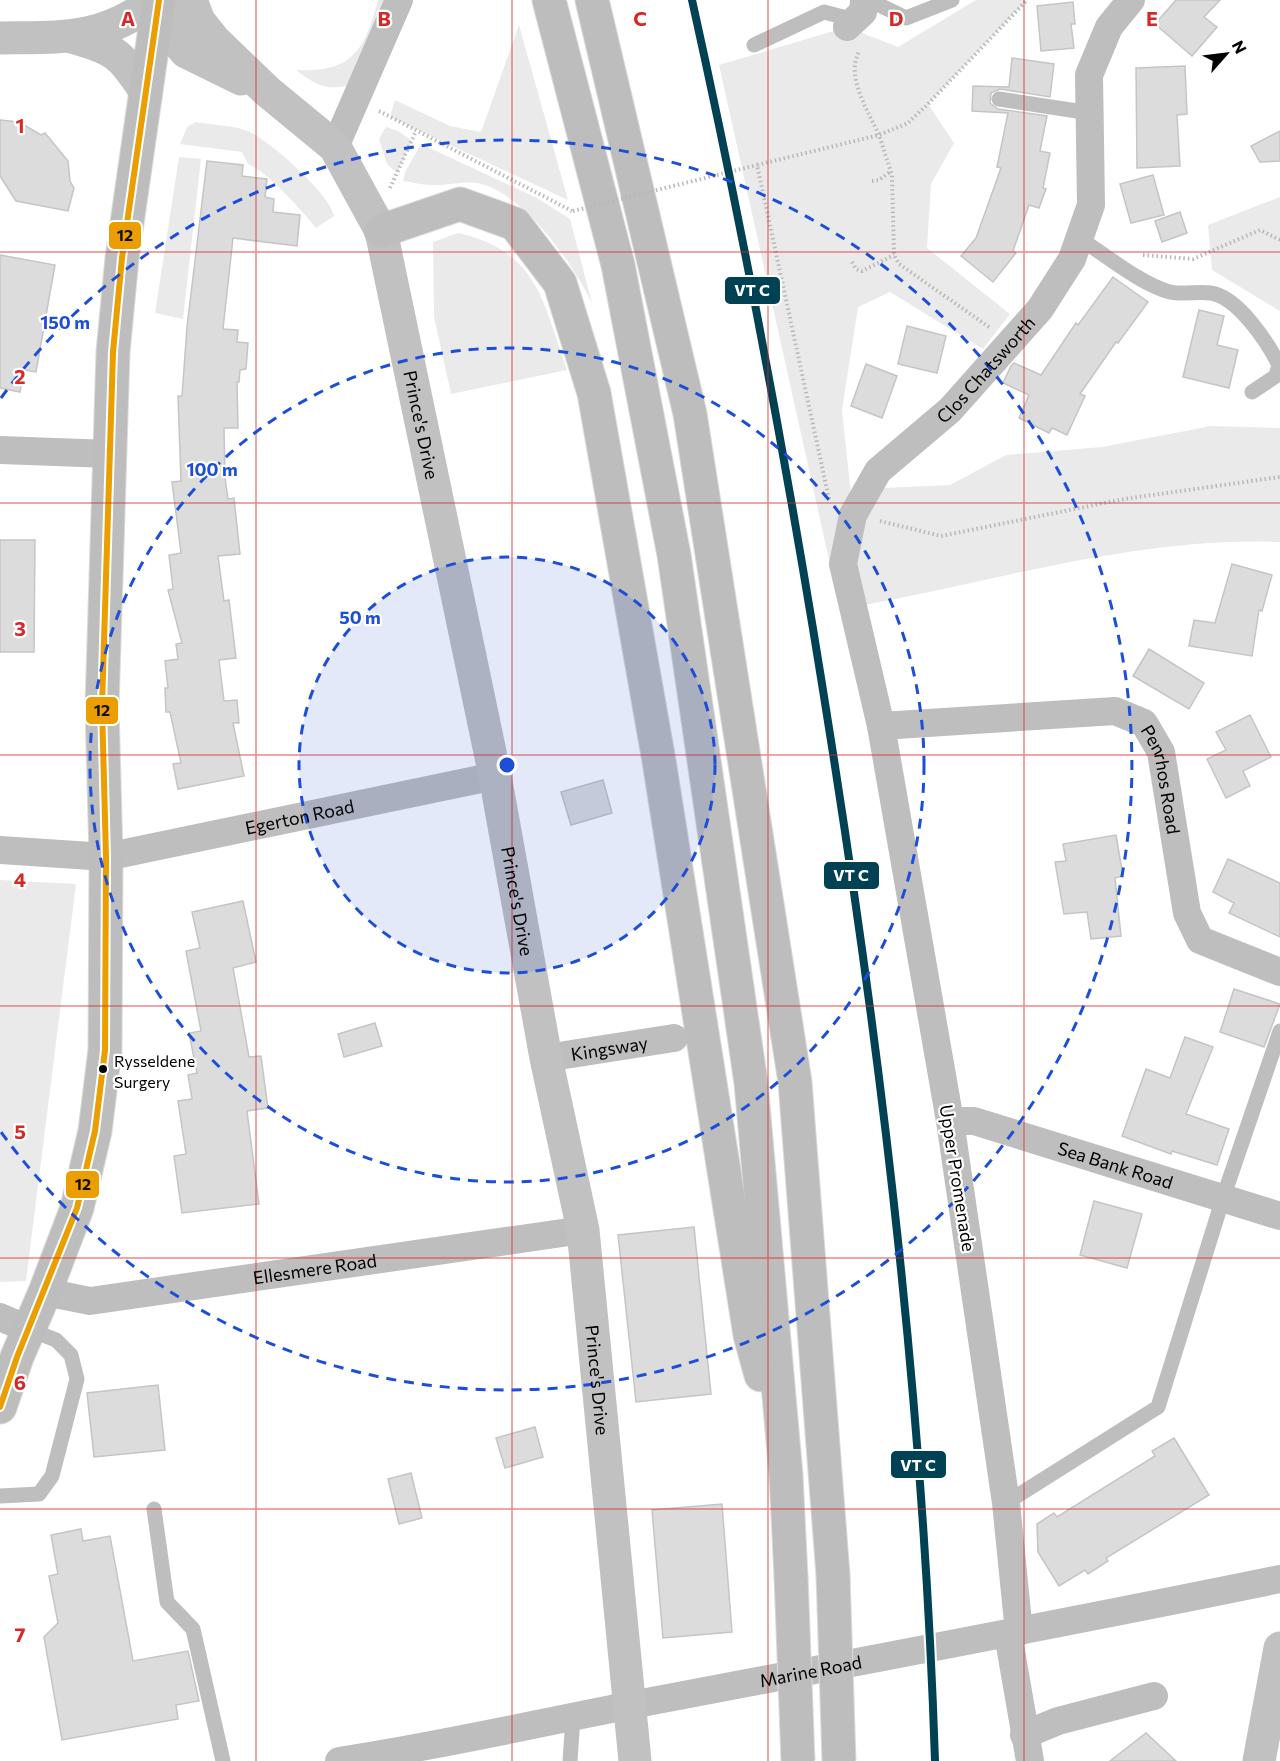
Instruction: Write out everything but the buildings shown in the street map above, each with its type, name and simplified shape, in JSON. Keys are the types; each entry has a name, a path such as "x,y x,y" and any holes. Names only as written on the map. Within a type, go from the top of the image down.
{"main road":[{"path":"0,38 72,37 116,26 159,0"},
{"path":"0,1407 8,1322 45,1292 77,1208 95,1131 105,1050 106,857 102,706 113,352 122,258 159,0"},
{"name":"Prince's Drive","path":"159,0 168,31 186,52 267,92"},
{"name":"Prince's Drive","path":"191,0 199,21 215,41 267,92 335,147 379,225 495,777 546,1058 583,1230 635,1761"},
{"path":"549,0 618,265 674,555 751,1083 786,1475 798,1761"},
{"path":"592,0 690,414"},
{"path":"612,0 690,414 795,1082 833,1575 839,1761"},
{"path":"72,37 105,46 125,62 146,92"},
{"path":"379,225 460,204 515,224 560,283 594,393 661,773 750,1335 786,1475"},
{"path":"1259,1761 1280,1648"}],"street":[{"path":"335,147 399,0"},
{"name":"Clos Chatsworth","path":"881,726 843,564 842,511 878,471 950,410 1040,309 1072,259 1091,205 1089,75 1109,27 1131,0"},
{"path":"0,450 110,454"},
{"name":"Penrhos Road","path":"881,726 1114,711 1144,723 1161,752 1187,913 1200,940 1280,972"},
{"name":"Upper Promenade","path":"881,726 950,1121 1006,1503 1014,1633 1027,1748"},
{"name":"Egerton Road","path":"0,850 106,857 495,777"},
{"name":"Kingsway","path":"546,1058 674,1038"},
{"name":"Sea Bank Road","path":"950,1121 974,1121 1280,1216"},
{"name":"Ellesmere Road","path":"45,1292 90,1301 583,1230"},
{"name":"Marine Road","path":"339,1761 422,1749 631,1705 1014,1633 1280,1579"},
{"path":"1027,1748 1058,1720 1154,1696"}],"lane":[{"path":"754,45 824,12 859,12 906,18 952,0"},
{"path":"999,99 1090,113"},
{"path":"1079,238 1130,272 1170,292 1214,293 1230,302 1268,343 1279,364 1276,376 1252,392"},
{"path":"1006,1503 1158,1407 1223,1198 1280,1031"},
{"path":"0,1496 39,1494 52,1476 77,1379 71,1355 56,1340 8,1322"},
{"path":"154,1509 167,1602 193,1629 223,1761"},
{"path":"570,1761 573,1717"}],"path":[{"path":"356,99 573,211 879,135 908,123 1027,0"},
{"path":"859,12 868,37 855,60 860,94 879,135 890,172 894,255 899,264 1010,341"},
{"path":"379,225 416,131"},
{"path":"757,165 842,511 941,536 1124,499 1280,477"},
{"path":"872,181 879,180 890,172"},
{"path":"1133,249 1143,255 1193,259 1260,230 1280,240"},
{"path":"852,262 856,269 862,271 894,255"}],"shaded area":[{"path":"378,0 386,0 349,85 327,87 309,80 296,70 331,67 353,55 368,32"},
{"path":"976,0 1027,0 928,104 954,143 931,184 927,248 1010,314 983,349 890,292 858,307 842,410 853,514 883,488 950,485 1006,455 1102,447 1211,426 1280,428 1280,542 1227,542 1119,553 853,607 830,564 719,65 847,27 898,47"},
{"path":"519,25 568,200 390,117 395,100 450,126 481,132"},
{"path":"195,122 245,130 267,143 297,168 322,195 334,216 316,228 274,183 248,164 242,152 180,144 187,127"},
{"path":"386,127 398,131 412,141 397,173 387,164 379,139"},
{"path":"421,144 537,198 570,219 592,303 572,269 545,231 512,200 494,189 477,183 424,185 403,181 405,172"},
{"path":"179,157 201,159 183,319 155,313"},
{"path":"1280,197 1280,311 1212,270 1208,225"},
{"path":"458,233 485,241 505,252 521,266 534,283 543,302 567,370 451,394 434,317 433,242"},
{"path":"0,880 76,884 26,1281 0,1282"}],"transit line":[{"name":"12","path":"0,1407 17,1357 77,1208 95,1131 105,1050 106,857 102,706 113,352 122,258 159,0"},
{"path":"692,0 732,186 785,466 832,747 869,1000 912,1379 930,1633 935,1761"}],"place":[{"name":"Rysseldene Surgery","path":"103,1069"}]}
